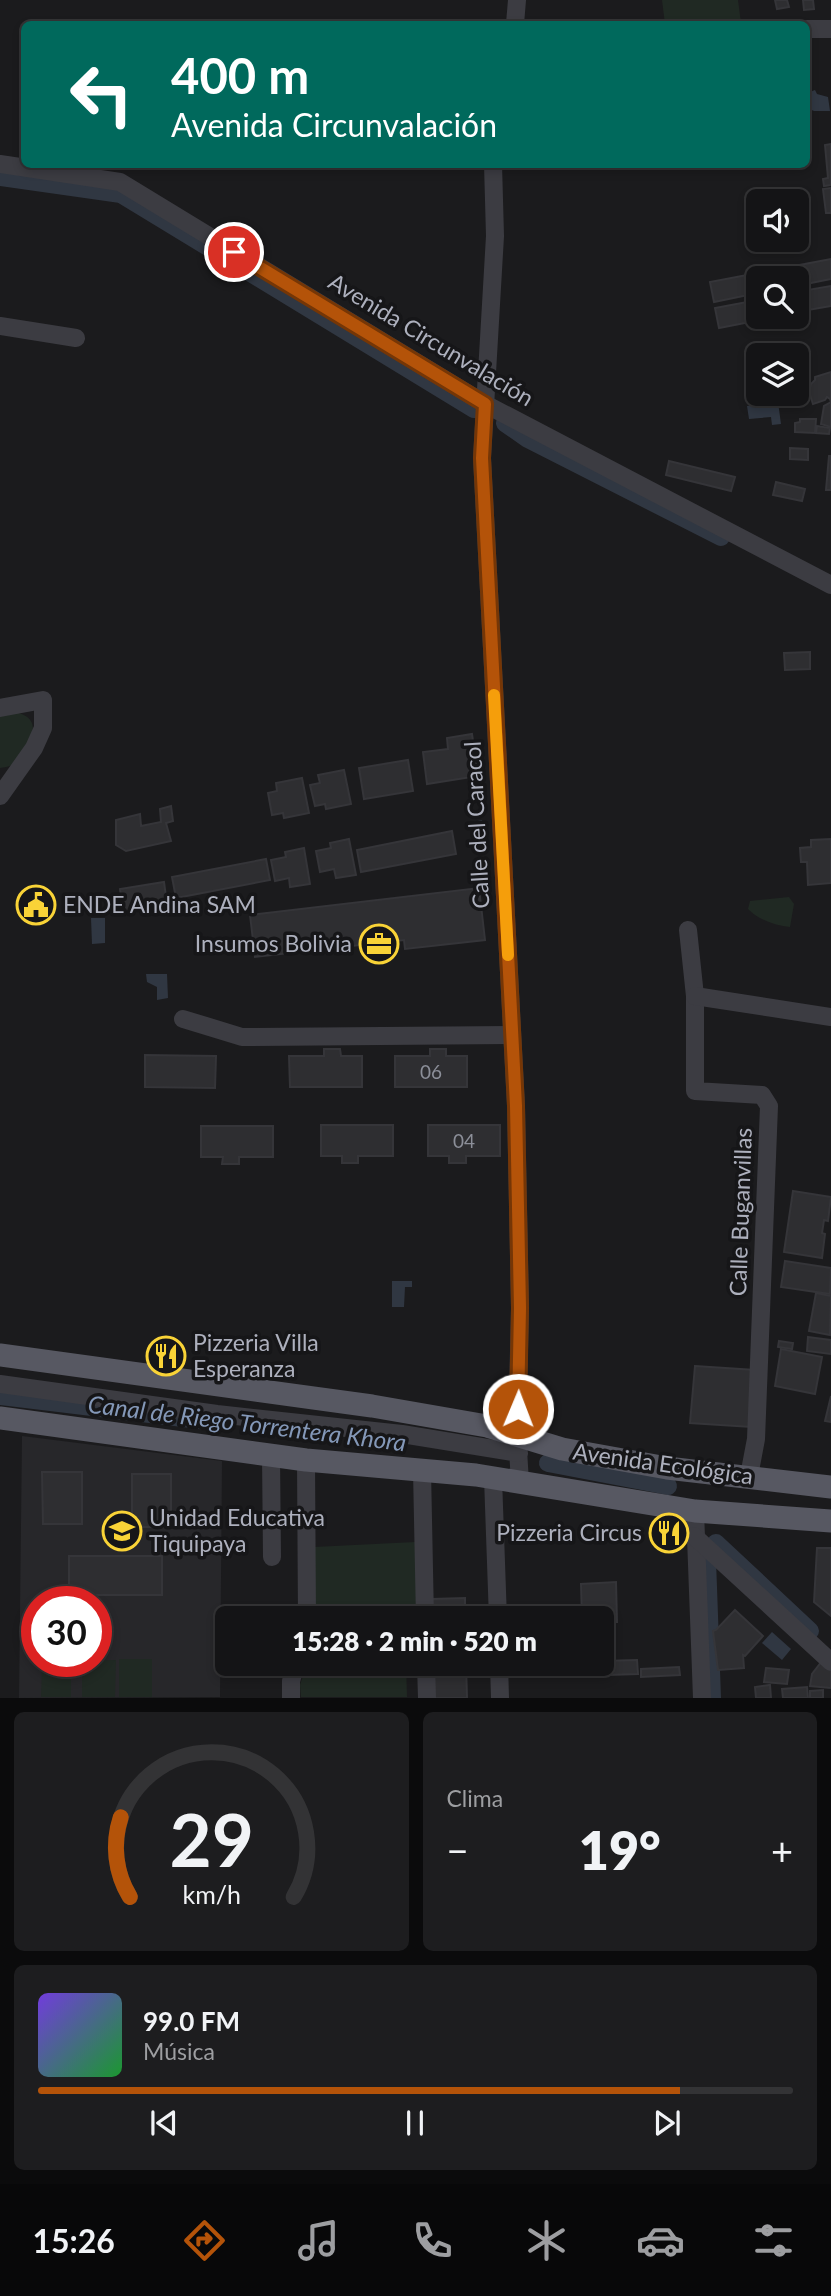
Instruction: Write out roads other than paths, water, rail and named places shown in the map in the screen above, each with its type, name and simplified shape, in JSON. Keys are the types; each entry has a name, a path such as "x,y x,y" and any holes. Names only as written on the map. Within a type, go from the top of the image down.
{"main road":[{"name":"Avenida Ecológica","path":"0,1355 372,1406 487,1426 518,1444 667,1468 831,1487"},
{"name":"Avenida Ecológica","path":"0,1419 306,1460 493,1478 695,1511 831,1521"}],"street":[{"path":"515,21 517,0"},
{"path":"810,29 831,29"},
{"name":"Avenida Circunvalación","path":"0,164 21,167"},
{"name":"Avenida Circunvalación","path":"25,168 120,183 485,404 831,585"},
{"name":"Calle del Caracol","path":"493,168 495,236 482,458 512,1035 520,1294 520,1482"},
{"path":"0,326 76,338"},
{"path":"0,708 43,700 43,729 34,748 0,796"},
{"name":"Calle Buganvillas","path":"688,930 695,996 695,1091 762,1096 769,1106 756,1439 749,1476"},
{"path":"695,996 831,1017"},
{"path":"183,1018 242,1037 512,1035"},
{"path":"0,1384 217,1414 518,1444"},
{"path":"271,1455 272,1557"},
{"path":"306,1460 307,1606"},
{"path":"422,1470 425,1606"},
{"path":"493,1478 498,1606"},
{"path":"695,1511 702,1698"},
{"path":"694,1536 831,1662"},
{"path":"290,1698 292,1676"},
{"path":"426,1676 427,1698"},
{"path":"499,1676 500,1698"}],"waterway":[{"name":"Canal de Riego Torrentera Khora","path":"0,177 121,194 474,409"},
{"name":"Canal de Riego Torrentera Khora","path":"505,423 528,439 721,537"},
{"name":"Canal de Riego Torrentera Khora","path":"0,1396 208,1421"},
{"name":"Canal de Riego Torrentera Khora","path":"548,1463 668,1486"},
{"name":"Canal de Riego Torrentera Khora","path":"716,1543 810,1631"},
{"name":"Canal de Riego Torrentera Khora","path":"707,1560 712,1698"}],"place":[{"name":"ENDE Andina SAM","path":"36,905"},
{"name":"Insumos Bolivia","path":"379,944"},
{"name":"Pizzeria Villa Esperanza","path":"166,1356"},
{"name":"Unidad Educativa Tiquipaya","path":"122,1531"},
{"name":"Pizzeria Circus","path":"669,1533"}]}
